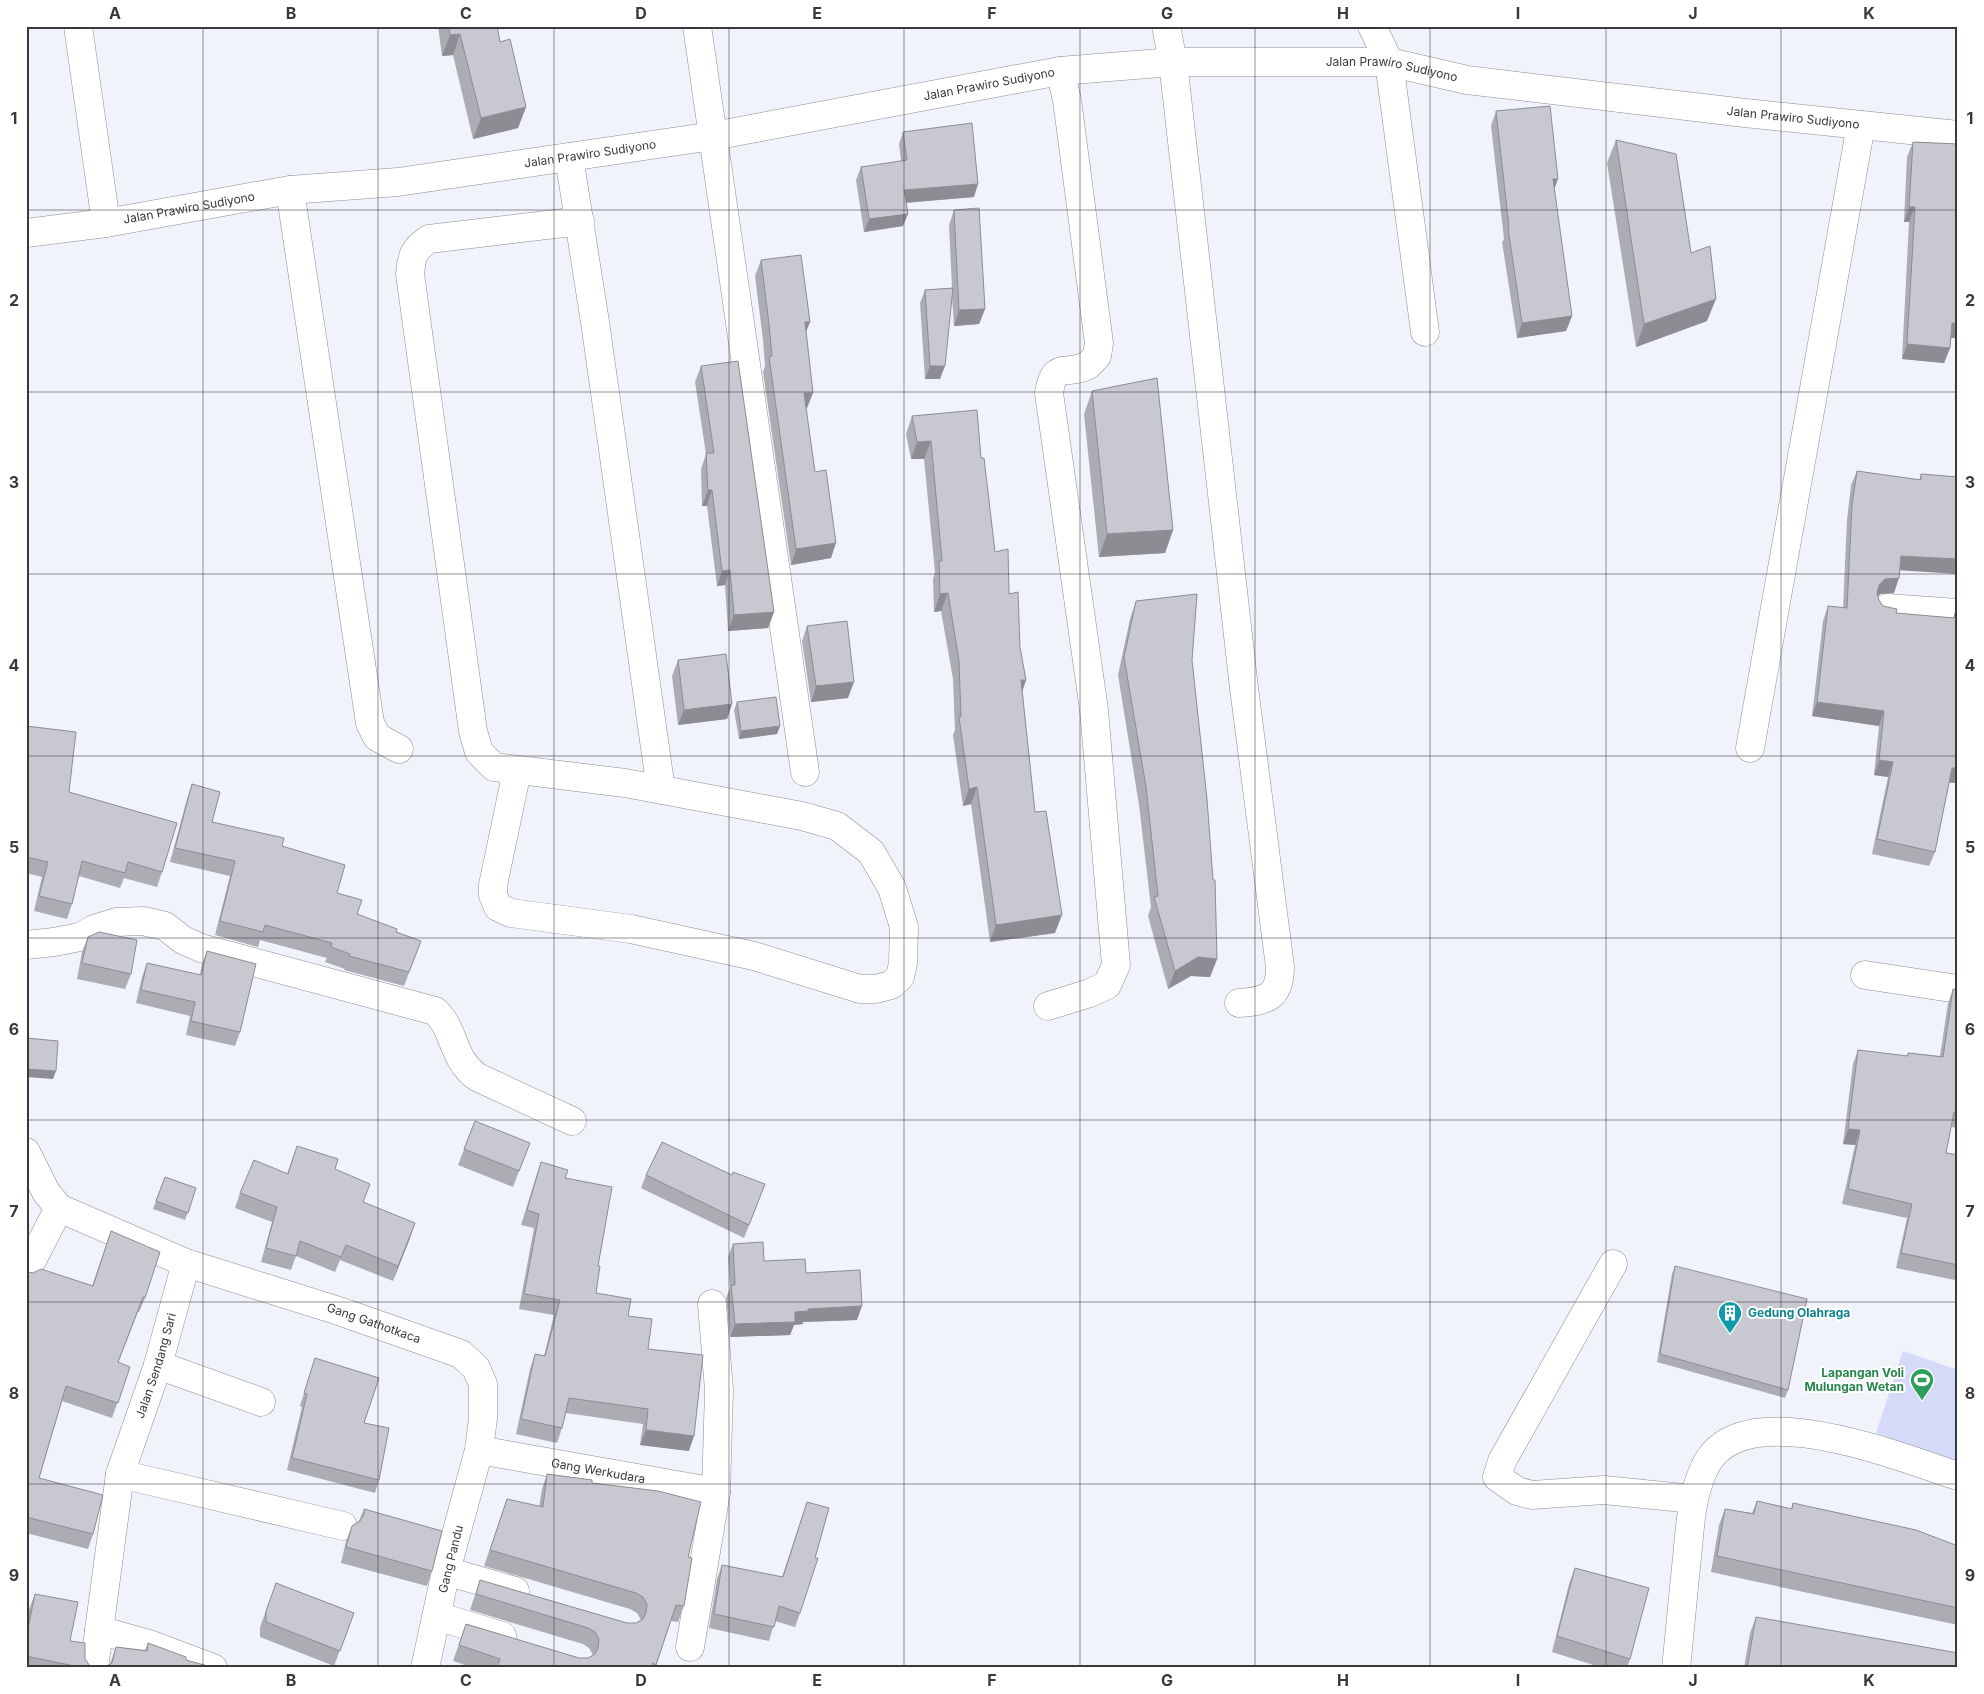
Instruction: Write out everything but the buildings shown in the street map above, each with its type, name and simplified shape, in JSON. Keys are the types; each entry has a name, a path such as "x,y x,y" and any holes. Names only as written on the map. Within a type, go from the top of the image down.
{"street":[{"path":"78,26 106,224"},
{"path":"698,26 805,772"},
{"path":"1166,26 1173,62 1244,688 1280,967 1280,978 1277,988 1270,997 1257,1002 1239,1004"},
{"path":"1372,26 1389,62 1425,332"},
{"name":"Jalan Prawiro Sudiyono","path":"26,233 106,224 290,190 398,182 713,136 1060,71 1173,62 1389,62 1467,80 1745,113 1958,135"},
{"path":"1048,1006 1090,993 1107,985 1116,964 1094,710 1049,393 1051,379 1059,371 1087,366 1097,356 1099,342 1067,100 1060,71"},
{"path":"1750,748 1861,125"},
{"path":"569,157 580,222 661,790"},
{"path":"290,190 370,723 377,737 399,749"},
{"path":"517,771 493,885 493,895 498,907 511,913 631,929 754,956 860,989 876,989 891,985 900,977 903,964 904,927 892,888 871,852 837,826 802,816 661,790 494,767 479,752 473,731 410,274 412,258 418,247 429,239 580,222"},
{"path":"1887,608 1958,613"},
{"path":"26,945 80,937 94,929 116,922 144,921 166,926 183,940 201,948 435,1011 443,1018 466,1069 477,1077 572,1121"},
{"path":"1865,975 1958,989"},
{"path":"26,1152 46,1192 59,1208 186,1263"},
{"path":"26,1272 59,1208"},
{"name":"Jalan Sendang Sari","path":"94,1668 120,1474 158,1365 186,1263"},
{"name":"Gang Gathotkaca","path":"186,1263 339,1311 461,1354 476,1368 483,1384 483,1418 480,1450"},
{"path":"1613,1264 1502,1461 1497,1477 1517,1491 1532,1495 1604,1490 1693,1499"},
{"path":"690,1647 716,1492 719,1390 712,1304"},
{"path":"158,1365 261,1402"},
{"path":"1676,1668 1693,1499 1704,1467 1720,1447 1745,1435 1772,1432 1800,1432 1840,1439 1958,1476"},
{"name":"Gang Werkudara","path":"480,1450 716,1492"},
{"name":"Gang Pandu","path":"425,1668 446,1571 480,1450"},
{"path":"120,1474 343,1526"},
{"path":"446,1571 541,1599"},
{"path":"437,1616 521,1642"},
{"path":"99,1630 152,1645 213,1668"}],"shaded area":[{"name":"Lapangan Voli Mulungan Wetan","path":"1903,1351 1958,1370 1958,1464 1876,1433"}],"place":[{"name":"Gedung Olahraga","path":"1730,1334"},
{"name":"Lapangan Voli Mulungan Wetan","path":"1922,1401"}]}
